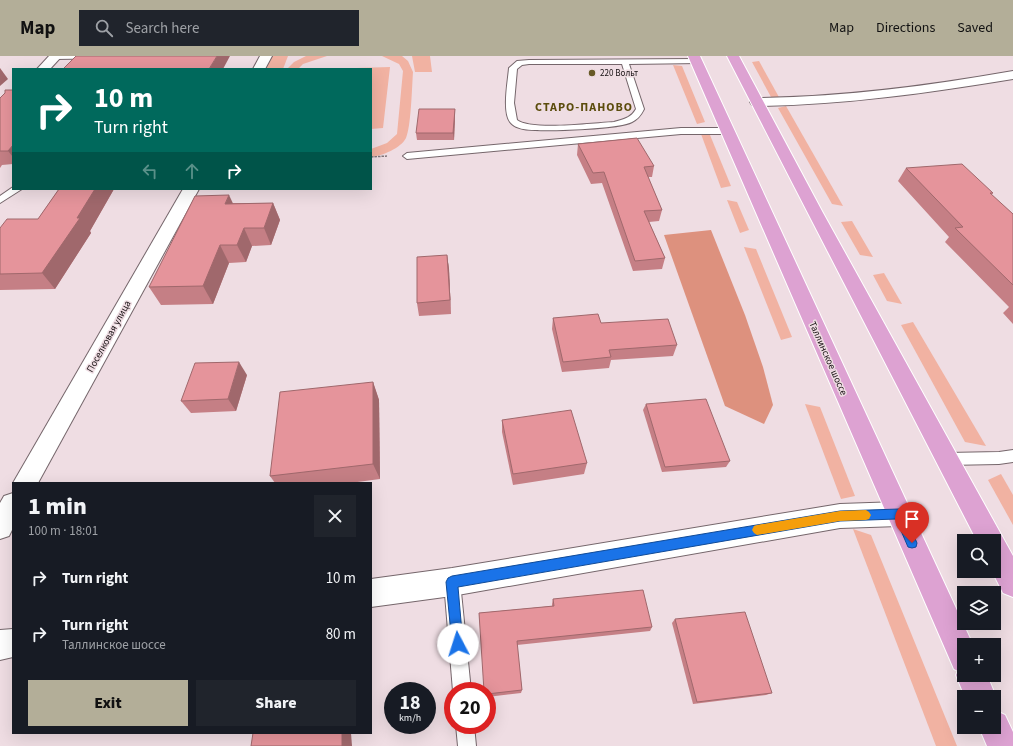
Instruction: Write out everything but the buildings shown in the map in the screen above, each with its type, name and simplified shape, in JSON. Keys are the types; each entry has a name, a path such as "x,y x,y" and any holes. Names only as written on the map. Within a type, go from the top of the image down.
{"main road":[{"path":"733,56 756,102 987,534"},
{"name":"Таллинское шоссе","path":"695,59 957,643"},
{"path":"1001,560 1013,583"},
{"path":"998,734 1003,746"}],"street":[{"path":"259,68 266,56"},
{"path":"44,68 56,57"},
{"path":"756,102 832,99 944,87 1013,75"},
{"name":"Поселковая улица","path":"26,482 190,190"},
{"path":"0,527 12,506"},
{"path":"372,593 452,582 840,516 899,514"},
{"path":"0,645 12,643"}],"lane":[{"path":"56,57 124,56"},
{"path":"625,61 640,109 636,116 628,121 614,124 536,128 524,127 514,122 510,114 513,68 520,63 695,59"},
{"path":"407,156 681,131 727,131"},
{"path":"0,200 15,190"},
{"path":"947,459 999,458 1013,456"},
{"path":"452,582 461,682"},
{"path":"466,734 467,746"}],"shaded area":[{"path":"272,56 288,56 283,68 266,68"},
{"path":"306,56 327,56 303,64 299,68 288,68 294,62"},
{"path":"382,56 402,56 408,61 413,72 408,133 404,142 391,151 372,157 372,149 387,143 397,134 403,71 399,64"},
{"path":"412,56 430,56 432,72 415,72"},
{"path":"759,61 780,99 771,97 752,62"},
{"path":"673,65 682,66 705,122 697,124"},
{"path":"390,67 383,128 372,129 372,68 356,68"},
{"path":"786,106 843,206 832,204 778,108"},
{"path":"701,134 710,135 731,186 721,188"},
{"path":"727,200 737,202 749,230 740,233"},
{"path":"852,221 873,257 860,255 841,222"},
{"path":"711,230 745,315 763,367 773,405 764,424 725,406 664,235"},
{"path":"744,247 756,249 792,337 781,340"},
{"path":"884,273 902,304 887,301 873,275"},
{"path":"913,322 986,446 965,442 901,325"},
{"path":"805,404 820,407 855,496 841,499"},
{"path":"1001,474 1013,495 1013,525 988,480"},
{"path":"853,529 871,535 957,746 936,746"}],"slow traffic":[{"path":"757,530 840,516 866,515"}],"place":[{"name":"220 Вольт","path":"592,73"}],"district":[{"name":"СТАРО-ПАНОВО","path":"584,107"}],"route":[{"path":"458,644 452,582 840,516 899,514 912,543"}]}
